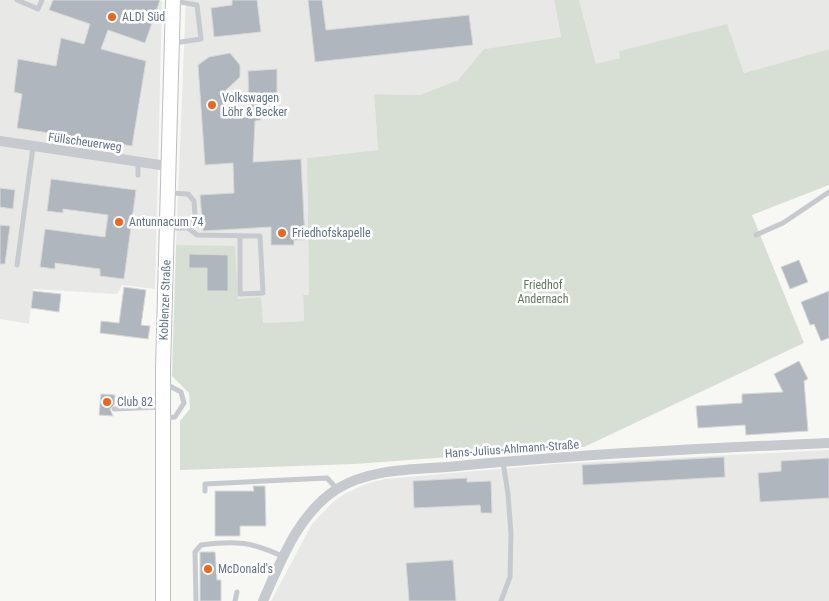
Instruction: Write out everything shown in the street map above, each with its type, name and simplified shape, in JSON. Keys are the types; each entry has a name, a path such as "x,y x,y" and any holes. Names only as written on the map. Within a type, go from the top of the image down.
{"street":[{"name":"Koblenzer Straße","path":"161,598 162,412 167,166 173,44 173,0"},
{"name":"Füllscheuerweg","path":"0,141 167,166"},
{"name":"Hans-Julius-Ahlmann-Straße","path":"263,601 284,557 306,518 323,499 337,489 361,478 383,473 502,461 829,443"}],"lane":[{"path":"17,0 38,9 42,0"},
{"path":"173,0 197,5 201,39 173,44"},
{"path":"17,265 33,147"},
{"path":"138,162 138,176"},
{"path":"756,235 776,227 829,192"},
{"path":"167,193 188,194 194,200 195,215 188,228"},
{"path":"167,228 188,228 197,235 260,236 263,293 240,294 240,236"},
{"path":"114,409 162,412 176,417 184,403 180,392 169,384 163,383"},
{"path":"501,601 510,577 511,534 508,494 502,461"},
{"path":"205,491 205,484 327,478 337,489"},
{"path":"196,601 195,552 201,544 229,542 254,544 284,557"},
{"path":"234,601 237,592"}],"shaded area":[{"path":"0,0 162,1 155,289 122,285 117,294 33,289 29,324 0,319"},
{"path":"186,0 554,0 561,37 484,49 458,80 420,95 374,94 378,150 307,158 309,295 303,296 304,321 263,323 176,245"},
{"path":"579,0 829,0 829,49 744,73 727,25 619,51 621,58 596,64"},
{"path":"829,450 829,601 271,601 312,524 333,502 346,493 366,484 385,479 556,464"}],"green space":[{"name":"Friedhof Andernach","path":"554,0 579,0 596,64 620,58 619,51 727,24 744,73 829,49 829,185 752,215 804,343 584,447 355,464 180,470 180,421 190,409 189,393 172,376 176,245 235,246 238,299 261,297 263,323 304,321 303,295 309,295 307,158 378,150 374,94 420,95 458,80 484,49 561,37"}],"building":[{"path":"53,0 160,0 145,43 108,30 101,49 146,61 132,146 17,128 22,94 14,92 18,59 56,66 61,38 84,44 90,24 49,10"},
{"path":"232,0 257,0 261,32 214,37 211,8 232,5"},
{"path":"308,0 322,0 326,30 469,15 473,45 315,62"},
{"path":"230,53 240,65 240,77 223,93 224,118 249,117 248,71 277,69 277,97 261,99 261,120 255,121 253,162 301,159 305,240 294,240 294,245 271,245 271,227 203,231 200,195 234,193 233,163 205,165 198,65 209,57"},
{"name":"Antunnacum 74","path":"51,179 136,190 124,279 100,276 100,269 55,263 55,269 40,267 45,229 105,237 108,215 63,209 63,213 47,211"},
{"path":"0,188 15,190 13,209 0,207"},
{"path":"0,225 10,226 5,264 0,264"},
{"path":"189,254 228,255 228,291 207,291 207,268 189,268"},
{"path":"799,260 808,282 790,289 781,267"},
{"path":"124,287 146,290 141,325 150,326 148,339 100,333 101,321 119,323"},
{"path":"33,291 61,294 59,312 31,308"},
{"path":"829,291 829,338 821,341 814,324 810,325 801,302"},
{"path":"799,361 808,379 804,381 808,431 746,435 745,425 698,428 696,406 742,403 742,394 783,392 774,374"},
{"name":"Club 82","path":"101,394 115,395 114,405 110,409 113,416 99,415"},
{"path":"724,457 725,477 583,485 582,465"},
{"path":"829,458 829,498 760,502 758,473 781,471 781,461"},
{"path":"467,478 467,482 491,481 492,513 481,513 480,505 414,508 413,481"},
{"path":"253,486 265,486 266,526 240,526 240,536 215,536 215,491 254,491"},
{"name":"McDonald's","path":"200,552 215,552 217,580 221,580 221,601 200,601"},
{"path":"453,560 456,601 409,601 406,563"}],"place":[{"name":"ALDI Süd","path":"112,17"},
{"name":"Volkswagen Löhr & Becker","path":"212,105"},
{"name":"Antunnacum 74","path":"119,222"},
{"name":"Friedhofskapelle","path":"282,233"},
{"name":"Club 82","path":"107,402"},
{"name":"McDonald's","path":"208,569"}]}
